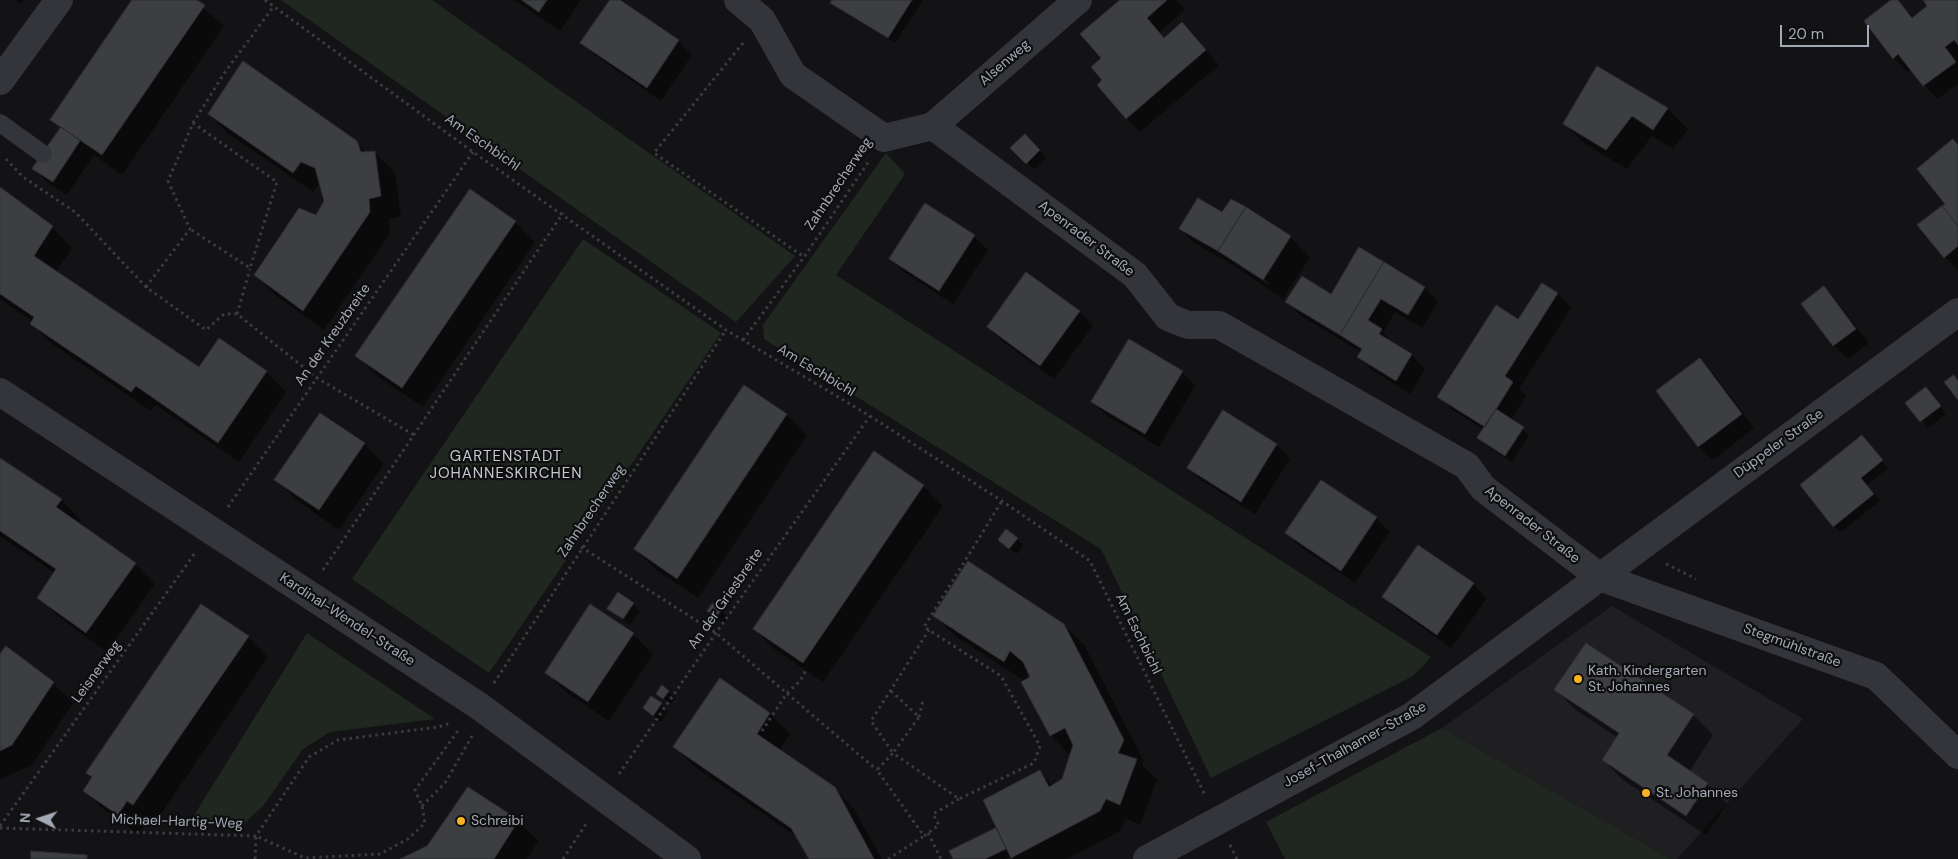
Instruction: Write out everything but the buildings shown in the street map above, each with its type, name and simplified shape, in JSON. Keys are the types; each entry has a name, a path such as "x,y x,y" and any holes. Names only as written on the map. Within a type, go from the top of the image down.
{"street":[{"path":"0,82 59,0"},
{"path":"738,0 762,20 793,75 884,138 933,126"},
{"name":"Alsenweg","path":"933,126 1078,0"},
{"name":"Apenrader Straße","path":"933,126 1135,275 1168,317 1188,325 1219,325 1467,466 1483,488 1600,577"},
{"name":"Düppeler Straße","path":"1600,577 1958,312"},
{"name":"Kardinal-Wendel-Straße","path":"0,392 307,593 473,711 603,797 687,859"},
{"name":"Stegmühlstraße","path":"1600,577 1876,676 1958,755"},
{"name":"Josef-Thalhamer-Straße","path":"1147,859 1412,716 1600,577"}],"lane":[{"path":"0,123 43,154"}],"path":[{"name":"Am Eschbichl","path":"264,0 473,152 563,213 726,330 870,416 1002,501 1090,561 1236,859"},
{"path":"250,268 190,229 168,182 193,123 226,72 274,6"},
{"path":"762,20 654,153 804,257"},
{"path":"193,123 277,182 237,314"},
{"name":"Zahnbrecherweg","path":"743,340 804,257 884,138"},
{"path":"0,152 23,177 75,212 146,287 206,330 224,314 237,314 317,378 414,435"},
{"name":"An der Kreuzbreite","path":"212,531 473,152"},
{"path":"307,593 563,213"},
{"path":"146,287 190,229"},
{"name":"Zahnbrecherweg","path":"422,806 415,790 473,711 726,330"},
{"name":"An der Griesbreite","path":"563,859 603,797 716,633 870,416"},
{"path":"888,859 939,825 933,814 1034,762 1040,746 1001,676 924,627 1002,501"},
{"name":"Leisnerweg","path":"0,827 212,531"},
{"path":"582,547 716,633 877,770 924,836"},
{"path":"929,630 871,721 893,753 960,799"},
{"path":"762,731 787,694 800,681 806,668"},
{"path":"891,691 919,717"},
{"path":"877,770 893,753 919,717 923,700"},
{"name":"Michael-Hartig-Weg","path":"0,827 256,836 309,757 338,740 438,727 473,711"},
{"path":"255,859 256,836 306,858 380,854 408,839 425,823 422,806 445,783 462,756"},
{"path":"928,832 941,859"}],"shaded area":[{"path":"281,0 432,0 795,256 736,322"},
{"path":"886,153 905,174 836,275 1431,657 1413,676 1211,778 1101,549 764,339 763,325"},
{"path":"583,239 721,333 489,673 352,579"},
{"name":"St. Johannes","path":"1612,606 1803,719 1677,859 1671,859 1442,728"},
{"path":"307,633 435,719 330,732 303,749 263,806 243,825 188,825"},
{"path":"1442,728 1671,859 1285,859 1266,822"}],"place":[{"name":"Kath. Kindergarten St. Johannes","path":"1578,679"},
{"name":"St. Johannes","path":"1646,793"},
{"name":"Schreibi","path":"461,821"}],"district":[{"name":"GARTENSTADT JOHANNESKIRCHEN","path":"506,466"}]}
